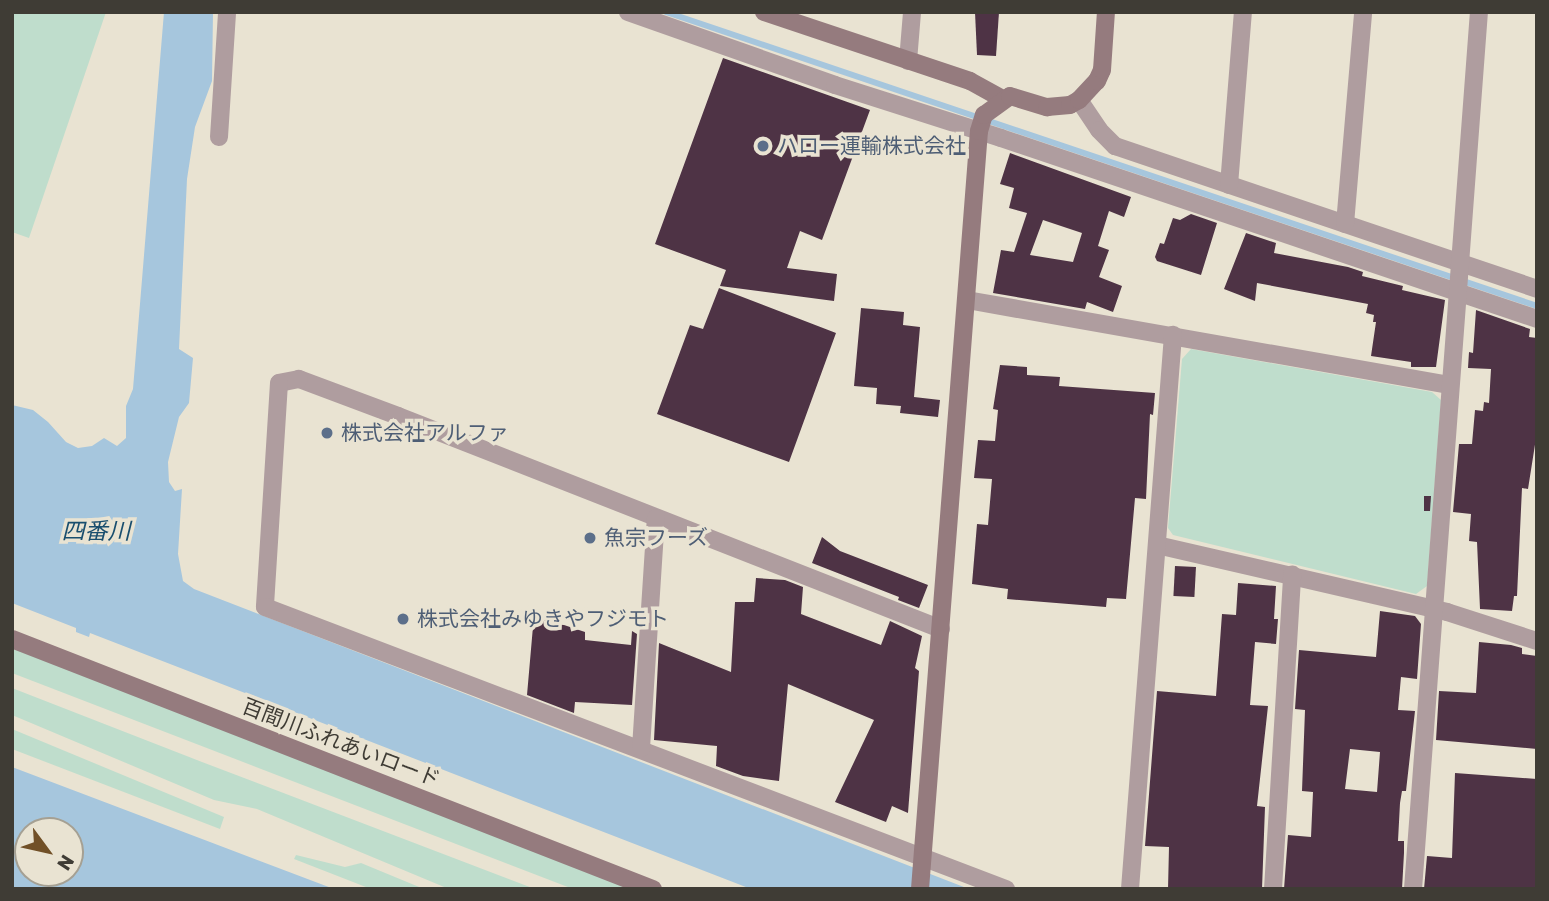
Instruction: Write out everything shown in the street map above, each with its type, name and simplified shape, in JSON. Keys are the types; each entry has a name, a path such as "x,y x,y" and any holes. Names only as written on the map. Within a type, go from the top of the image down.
{"street":[{"path":"219,137 227,12"},
{"path":"628,12 1458,279 1537,289"},
{"path":"764,12 970,81 1002,99"},
{"path":"908,61 912,12"},
{"path":"921,873 981,124 1002,99 1010,96 1058,107 1079,100 1097,81 1102,70 1106,12"},
{"path":"1229,186 1243,12"},
{"path":"1345,224 1363,12"},
{"path":"1413,889 1479,12"},
{"path":"1079,100 1099,131 1115,146 1345,224 1537,318"},
{"path":"967,300 1449,385"},
{"path":"1130,889 1172,335"},
{"path":"941,629 299,379 279,383 265,607 641,748 921,873 1006,889"},
{"path":"641,748 656,518"},
{"path":"1157,545 1434,609 1537,641"},
{"path":"1273,889 1292,575"},
{"name":"百間川ふれあいロード","path":"12,639 653,889"}],"green space":[{"path":"12,12 106,12 29,238 12,232"},
{"path":"1191,349 1432,392 1441,400 1427,586 1416,594 1173,535 1168,528 1182,359"},
{"path":"12,648 634,889 573,889 12,673"},
{"path":"12,688 535,889 449,889 257,809 214,800 12,715"},
{"path":"12,729 224,817 220,829 12,749"},
{"path":"296,855 345,867 361,863 424,889 371,889 294,859"}],"water":[{"name":"四番川","path":"164,12 213,12 212,81 195,127 187,179 179,349 193,358 189,403 179,417 168,462 169,482 175,491 182,489 178,554 183,581 194,589 969,889 751,889 90,633 89,637 76,632 76,628 12,603 12,405 33,410 66,442 78,448 92,446 104,438 117,446 126,438 126,406 133,389"},
{"path":"12,767 334,889 12,889"}],"building":[{"path":"975,12 999,12 996,56 977,55"},
{"path":"723,58 870,110 822,240 800,231 787,268 837,274 834,301 720,286 726,270 655,244"},
{"path":"1010,153 1131,197 1124,217 1109,211 1098,246 1109,250 1099,277 1122,286 1113,312 1087,302 1085,309 993,293 1001,250 1014,252 1027,213 1009,208 1014,188 1000,184","holes":["1043,220 1082,233 1073,262 1030,255"]},
{"path":"1191,214 1217,223 1201,275 1157,261 1155,257 1160,243 1164,244 1173,218 1180,220"},
{"path":"1246,233 1276,243 1274,253 1348,267 1363,272 1362,276 1403,286 1402,290 1445,300 1436,367 1411,367 1411,362 1371,356 1376,322 1373,322 1374,315 1366,313 1368,304 1257,283 1255,301 1224,289"},
{"path":"719,288 836,333 789,462 657,414 690,325 703,329"},
{"path":"861,308 904,312 903,325 920,327 914,397 940,400 938,417 900,413 901,406 876,404 877,388 854,386"},
{"path":"1476,310 1530,329 1529,337 1537,338 1537,432 1528,489 1522,488 1517,596 1514,596 1512,611 1480,609 1477,542 1469,541 1471,514 1453,512 1459,444 1472,444 1475,410 1483,411 1484,402 1489,403 1491,369 1468,368 1469,352 1473,353"},
{"path":"1000,365 1027,367 1027,375 1060,377 1059,386 1155,393 1153,415 1150,414 1146,499 1135,498 1126,599 1107,598 1106,607 1007,599 1008,589 972,584 977,524 988,525 992,479 974,478 978,440 995,441 998,410 993,409"},
{"path":"1424,496 1431,496 1430,511 1424,511"},
{"path":"822,537 840,551 928,585 919,608 898,600 899,597 812,563"},
{"path":"1175,566 1196,567 1194,597 1173,596"},
{"path":"756,578 785,580 803,587 801,614 881,645 890,621 922,636 915,668 919,671 908,813 892,806 886,822 835,802 874,720 788,684 779,781 743,776 716,766 717,746 654,740 659,643 731,672 735,602 754,602"},
{"path":"1238,583 1276,586 1276,644 1255,642 1250,705 1268,706 1257,806 1265,807 1262,889 1168,889 1169,847 1145,846 1157,691 1216,696 1222,614 1236,615"},
{"path":"1380,611 1415,616 1421,624 1417,679 1401,677 1398,710 1415,711 1406,791 1402,791 1400,803 1398,841 1404,841 1402,889 1284,889 1288,835 1311,837 1313,792 1302,791 1305,710 1295,709 1299,650 1376,657","holes":["1350,749 1380,752 1377,792 1345,789"]},
{"path":"534,615 585,632 585,640 631,645 632,631 637,634 632,705 575,702 574,713 527,695"},
{"path":"1479,642 1511,645 1522,648 1522,654 1537,656 1537,749 1436,740 1439,691 1476,693"},
{"path":"1455,773 1537,779 1537,889 1424,889 1427,856 1452,858"}],"waterway":[{"path":"666,12 1537,306"}],"place":[{"name":"ハロー運輸株式会社","path":"763,146"},
{"name":"株式会社アルファ","path":"327,433"},
{"name":"魚宗フーズ","path":"590,538"},
{"name":"株式会社みゆきやフジモト","path":"403,619"}]}
